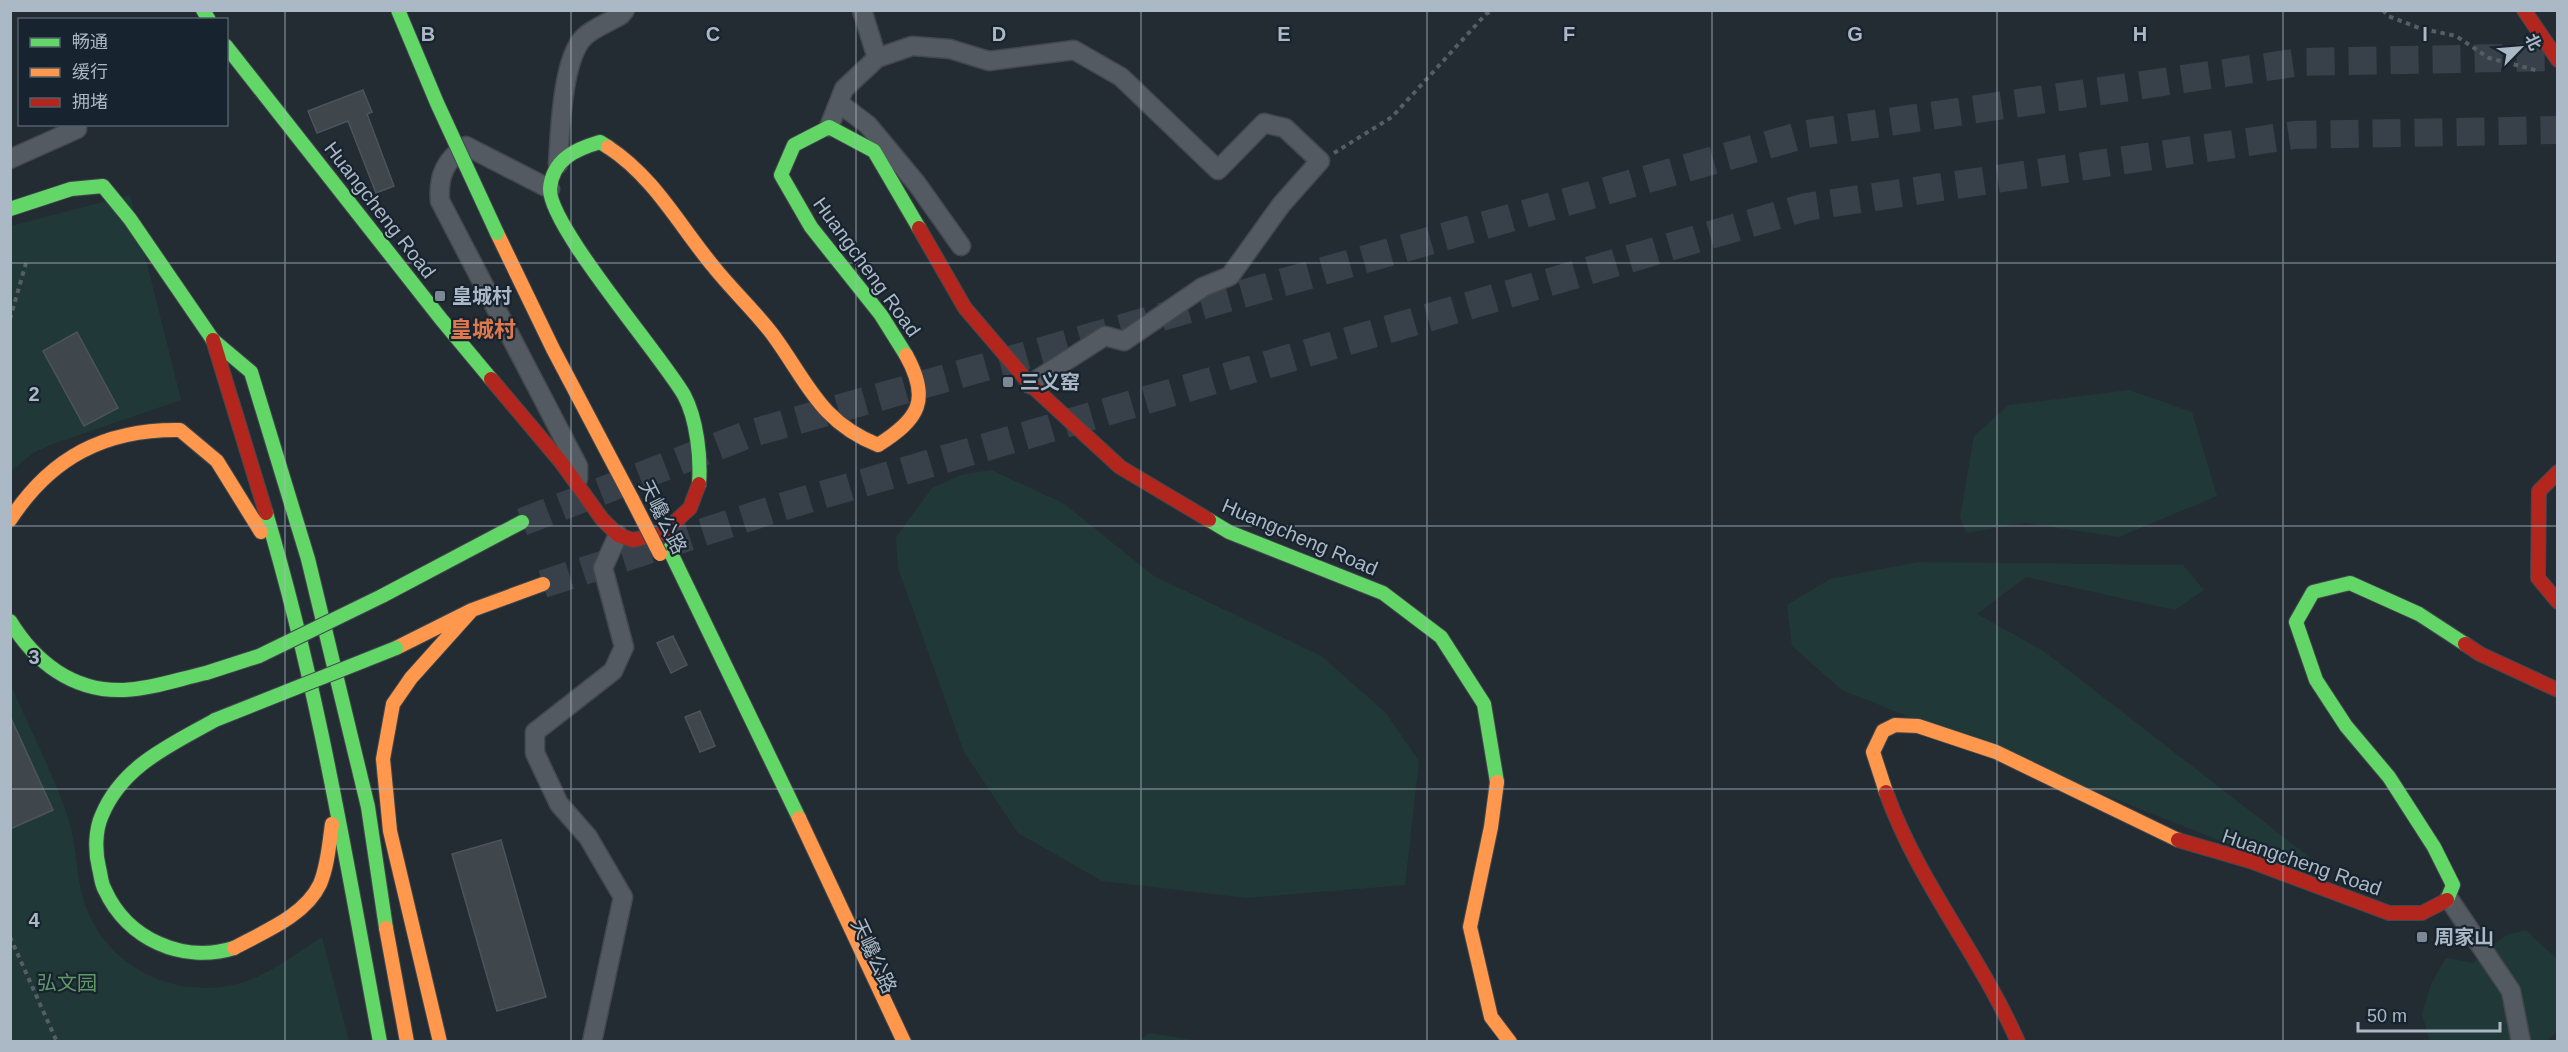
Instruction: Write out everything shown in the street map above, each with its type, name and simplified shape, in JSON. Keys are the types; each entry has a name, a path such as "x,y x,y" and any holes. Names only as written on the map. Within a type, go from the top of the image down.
{"main road":[{"name":"天巉公路","path":"398,10 437,103 562,344 665,552 753,718 904,1041"},
{"name":"天巉公路","path":"410,10 502,231"},
{"path":"2523,10 2558,60"},
{"name":"Huangcheng Road","path":"228,49 441,319 579,487 602,519 618,534"},
{"name":"Huangcheng Road","path":"558,164 578,148 600,142 628,160 653,186 712,264 772,334 826,412 855,436 878,445 900,431 918,409 921,394 910,362 895,335 811,227 781,176 794,145 829,127 874,151 965,308 1030,384 1120,467 1229,532 1383,593 1441,637 1484,704 1498,778 1491,827 1470,927 1491,1017 1510,1041"},
{"path":"558,164 550,189 560,218 599,278 640,331 685,397 700,450 699,484 690,508 663,533 633,540 618,534"},
{"path":"10,210 71,189 104,186 130,219 213,340 251,372 308,559 368,807 384,919 407,1041"},
{"path":"213,340 282,567 322,731 380,1041"},
{"path":"10,520 24,498 43,479 94,444 138,431 180,430 217,461 282,567"},
{"path":"2558,472 2539,491 2538,578 2558,602"},
{"path":"10,621 19,637 43,663 65,677 89,687 124,690 206,673 259,656 382,596 522,522"},
{"name":"天巉公路","path":"665,552 892,1041"},
{"path":"282,567 308,559"},
{"path":"2449,899 2453,885 2434,847 2390,777 2346,726 2316,680 2296,622 2313,592 2350,583 2419,614 2480,654 2558,690"},
{"path":"335,802 324,872 309,900 267,933 238,949 207,955 174,952 145,938 120,917 104,888 97,856 100,823 114,792 136,768 215,720 396,648 471,610 543,584"},
{"path":"440,1041 390,831 383,759 393,704 411,678 471,610"},
{"name":"Huangcheng Road","path":"2018,1041 1999,1003 1903,838 1879,777 1873,752 1883,731 1895,725 1918,726 1996,752 2124,816 2184,843 2250,861 2390,913 2422,913 2449,899"}],"street":[{"path":"558,164 562,98 572,60 584,37 621,15 625,10"},
{"path":"862,10 877,58"},
{"path":"829,127 844,89 877,58 912,46 950,49 989,61 1074,50 1121,77 1218,171 1264,123 1286,128 1320,161 1281,205 1230,276 1203,287 1124,341 1105,336 1030,384"},
{"path":"839,103 868,125 917,184 961,246"},
{"path":"10,159 77,129"},
{"path":"550,189 465,146 452,155 443,169 438,184 440,201 578,466 579,487"},
{"path":"592,1041 623,897 588,837 559,804 535,753 535,732 613,671 624,647 603,568 618,534"},
{"path":"2449,899 2511,991 2521,1041"}],"path":[{"path":"1320,161 1392,117 1486,14 1494,10"},
{"path":"2383,10 2388,16 2419,28 2456,36 2489,58 2548,72"},
{"path":"10,319 26,263"},
{"path":"10,937 57,1041"}],"green space":[{"path":"130,195 181,400 50,445 33,453 11,471 11,226"},
{"path":"2129,390 2192,412 2217,496 2119,537 2025,523 1967,533 1960,518 1974,436 2009,405"},
{"path":"991,470 1063,503 1154,576 1321,656 1385,712 1419,761 1405,885 1247,898 1102,881 1018,833 964,752 898,568 896,537 932,488 961,475"},
{"path":"1918,562 2183,565 2204,590 2175,610 2026,577 1977,614 2045,652 2308,856 2304,874 1842,690 1792,646 1787,605 1830,579"},
{"name":"弘文园","path":"10,683 68,818 81,889 88,912 100,934 116,953 135,967 156,978 179,985 203,988 228,986 252,979 279,965 322,937 349,1041 11,1041"},
{"path":"2526,930 2557,959 2557,1032 2547,1041 2430,1041 2422,1014 2431,984 2446,958 2473,963 2506,935"},
{"path":"1149,1033 1199,1041 1140,1041"}],"building":[{"path":"363,90 372,112 367,114 394,186 376,193 348,121 317,133 308,111"},
{"path":"77,332 118,408 84,426 43,351"},
{"path":"673,636 687,665 671,673 657,643"},
{"path":"700,711 715,746 700,752 685,717"},
{"path":"10,716 53,810 10,829"},
{"path":"501,840 546,997 497,1011 452,854"}],"tunnel":[{"path":"522,522 749,434 1806,134 2300,62 2558,57"},
{"path":"543,584 781,507 1806,207 2295,135 2558,130"}],"traffic: fast":[{"path":"203,10 208,18"},
{"path":"398,10 437,103 497,233"},
{"path":"228,49 491,379"},
{"path":"906,355 881,315 811,227 781,175 794,145 829,127 874,151 919,228"},
{"path":"608,147 600,142 591,145 574,152 561,163 552,178 550,188 554,206 585,259 684,395 692,415 697,439 699,484"},
{"path":"10,209 71,189 103,186 130,219 213,340 251,372"},
{"path":"251,372 308,559 368,807 386,928"},
{"path":"266,513 316,710 380,1042"},
{"path":"1209,520 1229,532 1383,593 1441,637 1484,704 1497,782"},
{"path":"382,596 522,522"},
{"path":"669,549 799,818"},
{"path":"2447,900 2453,885 2434,847 2389,777 2346,726 2316,680 2296,622 2313,592 2350,583 2419,614 2465,644"},
{"path":"206,673 259,656 382,596"},
{"path":"10,621 31,649 57,672 88,686 105,689 134,689 206,673"},
{"path":"215,720 396,648"},
{"path":"215,720 150,758 122,783 102,815 96,841 97,855 103,885 115,907 127,922 142,934 177,950 195,953 234,948"}],"traffic: slow":[{"path":"608,147 639,172 665,202 713,266 773,335 806,385 829,413 858,436 878,445 903,426 917,407 918,384 906,355"},
{"path":"497,233 553,349 632,499"},
{"path":"10,520 43,479 82,451 104,441 128,435 180,430 217,461 261,532"},
{"path":"632,499 660,554"},
{"path":"396,648 472,610 543,584"},
{"path":"440,1042 390,831 383,759 393,704 411,678 472,610"},
{"path":"1886,792 1873,752 1883,731 1895,725 1918,726 1996,752 2178,840"},
{"path":"1497,782 1491,827 1470,927 1491,1017 1510,1042"},
{"path":"799,818 904,1042"},
{"path":"234,948 294,914 313,895 325,869 332,824"},
{"path":"386,928 407,1042"}],"traffic: jam":[{"path":"2524,10 2558,60"},
{"path":"919,228 965,308 1030,384 1120,467 1209,520"},
{"path":"213,340 266,513"},
{"path":"491,379 561,462 602,519 618,535 633,540 663,533 690,508 699,484"},
{"path":"2558,472 2539,491 2538,578 2558,602"},
{"path":"2465,644 2480,654 2558,690"},
{"path":"1886,792 1915,857 1986,979 2018,1042"},
{"path":"2178,840 2250,861 2389,913 2422,913 2447,900"}],"place":[{"name":"皇城村","path":"440,296"},
{"name":"三义窑","path":"1008,382"},
{"name":"周家山","path":"2422,937"}],"district":[{"name":"皇城村","path":"483,329"}]}
